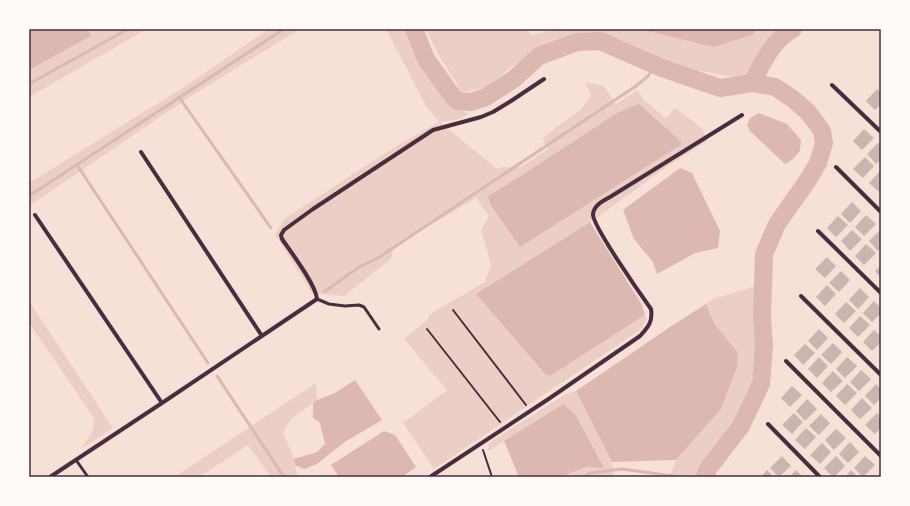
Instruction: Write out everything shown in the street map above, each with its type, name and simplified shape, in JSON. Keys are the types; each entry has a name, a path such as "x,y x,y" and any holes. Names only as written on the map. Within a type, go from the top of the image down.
{"street":[{"path":"50,477 317,299 316,292 310,281 282,239 281,235 284,230 313,209 433,130 493,112 544,79"},
{"path":"832,85 881,132"},
{"path":"430,477 640,336 646,329 652,317 651,309 601,234 592,215 595,207 742,115"},
{"path":"141,152 262,336"},
{"path":"836,167 881,212"},
{"path":"35,215 162,403"},
{"path":"818,231 881,293"},
{"path":"801,296 881,375"},
{"path":"786,361 881,456"},
{"path":"768,424 820,477"}],"lane":[{"path":"317,299 329,304 345,306 359,305 364,307 379,329"},
{"path":"76,460 88,477"}],"path":[{"path":"453,310 530,411"},
{"path":"427,329 504,428"},
{"path":"481,444 492,477"}],"shaded area":[{"path":"29,29 87,29 91,36 29,70"},
{"path":"87,29 147,29 29,97 29,70 91,36"},
{"path":"269,29 300,29 188,98 29,206 29,183 181,89"},
{"path":"386,29 408,29 426,71 444,97 458,108 469,114 456,120 440,122 497,169 501,167 521,167 548,149 542,138 579,111 591,96 585,82 604,86 616,104 637,90 644,100 666,118 675,108 702,128 707,141 668,166 599,216 476,294 545,374 550,376 645,315 647,319 640,330 434,469 403,423 447,390 404,339 427,320 430,314 485,282 491,265 481,230 489,216 476,198 394,247 391,259 344,296 312,293 275,235 284,219 393,148 439,122 426,106","holes":["527,172 520,247 491,206 488,196"]},
{"path":"426,29 493,29 495,31 498,29 527,29 531,35 561,29 639,29 713,47 753,35 757,29 781,29 754,68 741,77 684,68 608,40 561,41 513,66 486,88 462,92 436,50"},
{"path":"639,29 757,29 753,35 713,47"},
{"path":"639,104 682,144 520,247 491,206 488,196 617,113"},
{"path":"759,113 787,124 801,140 800,151 793,159 785,164 750,131 747,125 750,118"},
{"path":"680,168 692,173 720,231 718,248 695,253 657,274 653,262 634,239 623,210"},
{"path":"590,222 642,305 645,315 550,376 545,374 476,294"},
{"path":"756,286 758,316 755,386 736,422 701,467 698,477 670,477 676,460 721,409 738,353 714,323 706,304 713,299"},
{"path":"29,301 113,428 81,449 93,431 94,418 29,323"},
{"path":"706,304 714,323 738,353 737,367 721,409 676,460 612,462 576,391"},
{"path":"355,380 382,420 346,441 317,464 304,469 295,465 294,459 317,452 325,444 320,423 313,418 313,403 335,393"},
{"path":"316,383 317,400 291,419 283,432 294,459 296,472 299,477 271,477 248,445 199,477 174,477"},
{"path":"576,391 612,462 614,477 560,477 586,467 603,467 563,404 488,451 489,443 564,395"},
{"path":"563,404 575,414 604,468 586,467 560,477 519,477 504,441"},
{"path":"384,431 395,435 416,467 402,477 339,477 331,465"}],"building":[{"path":"877,89 881,93 881,104 875,110 866,101"},
{"path":"864,129 874,138 862,150 853,141"},
{"path":"878,143 881,145 881,159 876,164 867,154"},
{"path":"865,157 874,166 863,178 853,169"},
{"path":"881,170 881,189 879,192 869,183"},
{"path":"852,202 861,211 850,223 841,214"},
{"path":"866,215 876,224 864,236 855,227"},
{"path":"838,216 848,225 836,237 827,228"},
{"path":"852,230 862,239 850,251 841,241"},
{"path":"880,230 881,248 878,251 869,241"},
{"path":"866,244 876,253 864,265 855,256"},
{"path":"827,257 836,266 825,278 815,269"},
{"path":"881,265 881,278 875,271"},
{"path":"841,271 850,280 839,292 829,283"},
{"path":"827,285 836,294 825,306 816,297"},
{"path":"860,288 869,297 858,309 849,300"},
{"path":"874,301 881,308 881,313 872,322 863,313"},
{"path":"846,302 856,311 844,323 835,314"},
{"path":"860,316 870,325 858,337 849,328"},
{"path":"819,329 828,338 817,350 808,341"},
{"path":"874,330 881,336 881,342 872,351 863,342"},
{"path":"833,343 842,352 831,364 821,355"},
{"path":"805,344 815,353 803,365 794,355"},
{"path":"819,357 828,366 817,378 808,369"},
{"path":"847,357 857,366 845,378 836,369"},
{"path":"861,370 871,379 859,391 850,382"},
{"path":"833,371 843,381 831,392 822,383"},
{"path":"847,384 857,393 845,405 836,396"},
{"path":"876,384 881,389 881,398 874,405 865,396"},
{"path":"792,386 802,395 790,407 781,398"},
{"path":"862,398 872,408 860,419 851,410"},
{"path":"807,399 817,409 805,421 796,411"},
{"path":"794,413 803,422 792,434 782,425"},
{"path":"877,413 881,417 881,428 875,434 865,425"},
{"path":"821,414 830,423 819,435 809,426"},
{"path":"806,428 816,437 805,449 795,440"},
{"path":"836,429 846,438 834,450 825,440"},
{"path":"850,442 859,452 848,463 839,454"},
{"path":"822,443 831,452 820,464 810,455"},
{"path":"782,456 791,466 779,477 770,468"},
{"path":"836,456 845,466 833,477 824,468"},
{"path":"865,456 875,465 863,477 854,468"},
{"path":"767,470 774,477 761,477"},
{"path":"796,470 803,477 789,477"},
{"path":"851,470 858,477 845,477"}],"waterway":[{"path":"29,84 128,29"},
{"path":"29,196 284,29"},
{"path":"414,29 426,59 457,101 471,102 486,97 514,79 539,56 577,42 600,41 662,68 720,88 752,83 775,87 793,99 808,112 822,131 824,143 818,163 777,224 764,254 762,317 764,346 761,384 741,426 708,469 705,477"},
{"path":"752,83 774,45 786,33 793,29"},
{"path":"324,292 359,267 378,258 636,86 647,77 656,65"},
{"path":"179,97 271,228"},
{"path":"77,165 208,363"},
{"path":"217,376 284,477"},
{"path":"582,477 590,473 622,469 681,477"}]}
